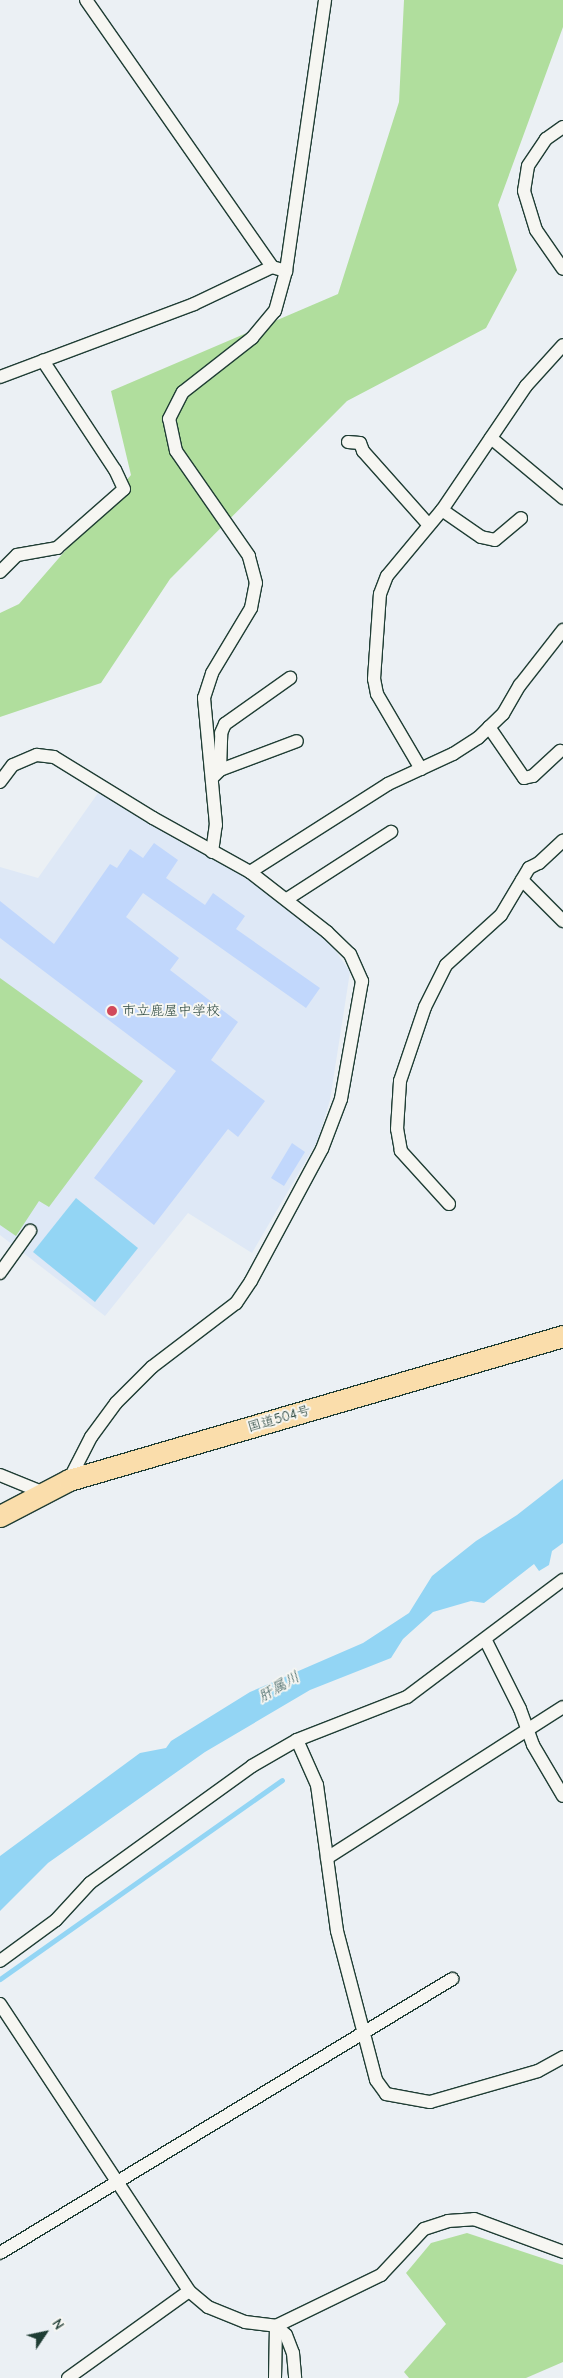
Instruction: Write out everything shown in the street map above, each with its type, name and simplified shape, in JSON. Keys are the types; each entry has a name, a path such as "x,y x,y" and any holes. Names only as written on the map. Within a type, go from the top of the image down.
{"highway":[{"name":"国道504号","path":"0,1516 69,1480 563,1336"}],"street":[{"path":"86,0 272,267 286,271"},
{"path":"216,774 204,698 212,673 250,608 256,583 249,556 176,451 169,419 183,392 252,338 275,311 286,271 326,0"},
{"path":"563,127 546,138 528,166 524,191 536,230 563,269"},
{"path":"0,377 194,304 272,267"},
{"path":"421,769 377,694 374,679 380,594 386,576 442,510 526,386 563,345"},
{"path":"1,567 17,555 56,548 124,489 115,470 43,361"},
{"path":"491,438 563,498"},
{"path":"348,442 360,442 363,451 430,525"},
{"path":"442,510 481,537 495,540 521,518"},
{"path":"250,872 388,784 453,754 490,727 503,714 520,685 563,630"},
{"path":"212,852 216,825 216,774 221,733 226,724 290,678"},
{"path":"490,727 524,778 533,776 560,751"},
{"path":"216,774 297,741"},
{"path":"0,782 13,766 37,754 54,757 212,852 250,872 287,899 350,954 362,981 341,1099 307,1179 236,1304 152,1367 116,1404 92,1437 69,1480"},
{"path":"287,899 391,832"},
{"path":"449,1204 401,1151 398,1129 400,1081 425,1006 446,965 501,915 529,868 539,863 563,841"},
{"path":"522,880 563,921"},
{"path":"0,1273 30,1231"},
{"path":"0,1474 44,1493"},
{"path":"0,1961 56,1920 90,1883 252,1766 297,1740 407,1697 563,1580"},
{"path":"485,1639 527,1727 563,1796"},
{"path":"327,1858 527,1727 563,1707"},
{"path":"297,1740 317,1785 337,1931 366,2032 376,2080 386,2094 430,2102 538,2071 563,2056"},
{"path":"0,2253 452,1979"},
{"path":"0,2004 189,2291 208,2307 245,2322 276,2326 381,2275 424,2230 448,2221 474,2219 563,2252"},
{"path":"68,2378 189,2291"},
{"path":"275,2378 276,2326"},
{"path":"276,2326 286,2335 293,2353 295,2378"}],"shaded area":[{"path":"98,793 249,880 331,944 350,972 330,1100 318,1140 252,1253 188,1213 105,1316 0,1235 0,867 38,878"}],"green space":[{"path":"404,0 563,0 563,27 498,205 517,270 486,328 347,401 170,579 101,683 0,717 0,613 19,604 131,475 111,391 338,294 399,102"},
{"path":"0,978 143,1081 49,1207 39,1201 16,1236 0,1225"},
{"path":"467,2233 563,2265 563,2362 526,2378 409,2378 404,2372 446,2324 406,2273 431,2243"}],"water":[{"path":"76,1198 138,1248 95,1302 33,1252"},
{"name":"肝属川","path":"563,1479 563,1543 552,1551 549,1565 539,1571 534,1564 484,1603 471,1601 433,1612 403,1639 391,1658 310,1690 205,1752 48,1863 0,1911 0,1856 140,1753 166,1748 171,1741 250,1692 363,1643 409,1613 432,1576 476,1541 517,1515"}],"building":[{"path":"154,843 178,860 166,878 205,905 213,893 245,916 236,929 320,988 306,1008 143,893 126,917 179,958 170,970 238,1022 211,1060 265,1101 238,1137 228,1129 154,1225 94,1178 176,1071 0,938 0,901 54,944 110,864 117,868 130,849 143,858"},
{"path":"292,1143 305,1152 284,1186 271,1178"}],"waterway":[{"path":"0,1979 282,1780"}],"place":[{"name":"市立鹿屋中学校","path":"112,1011"}]}
